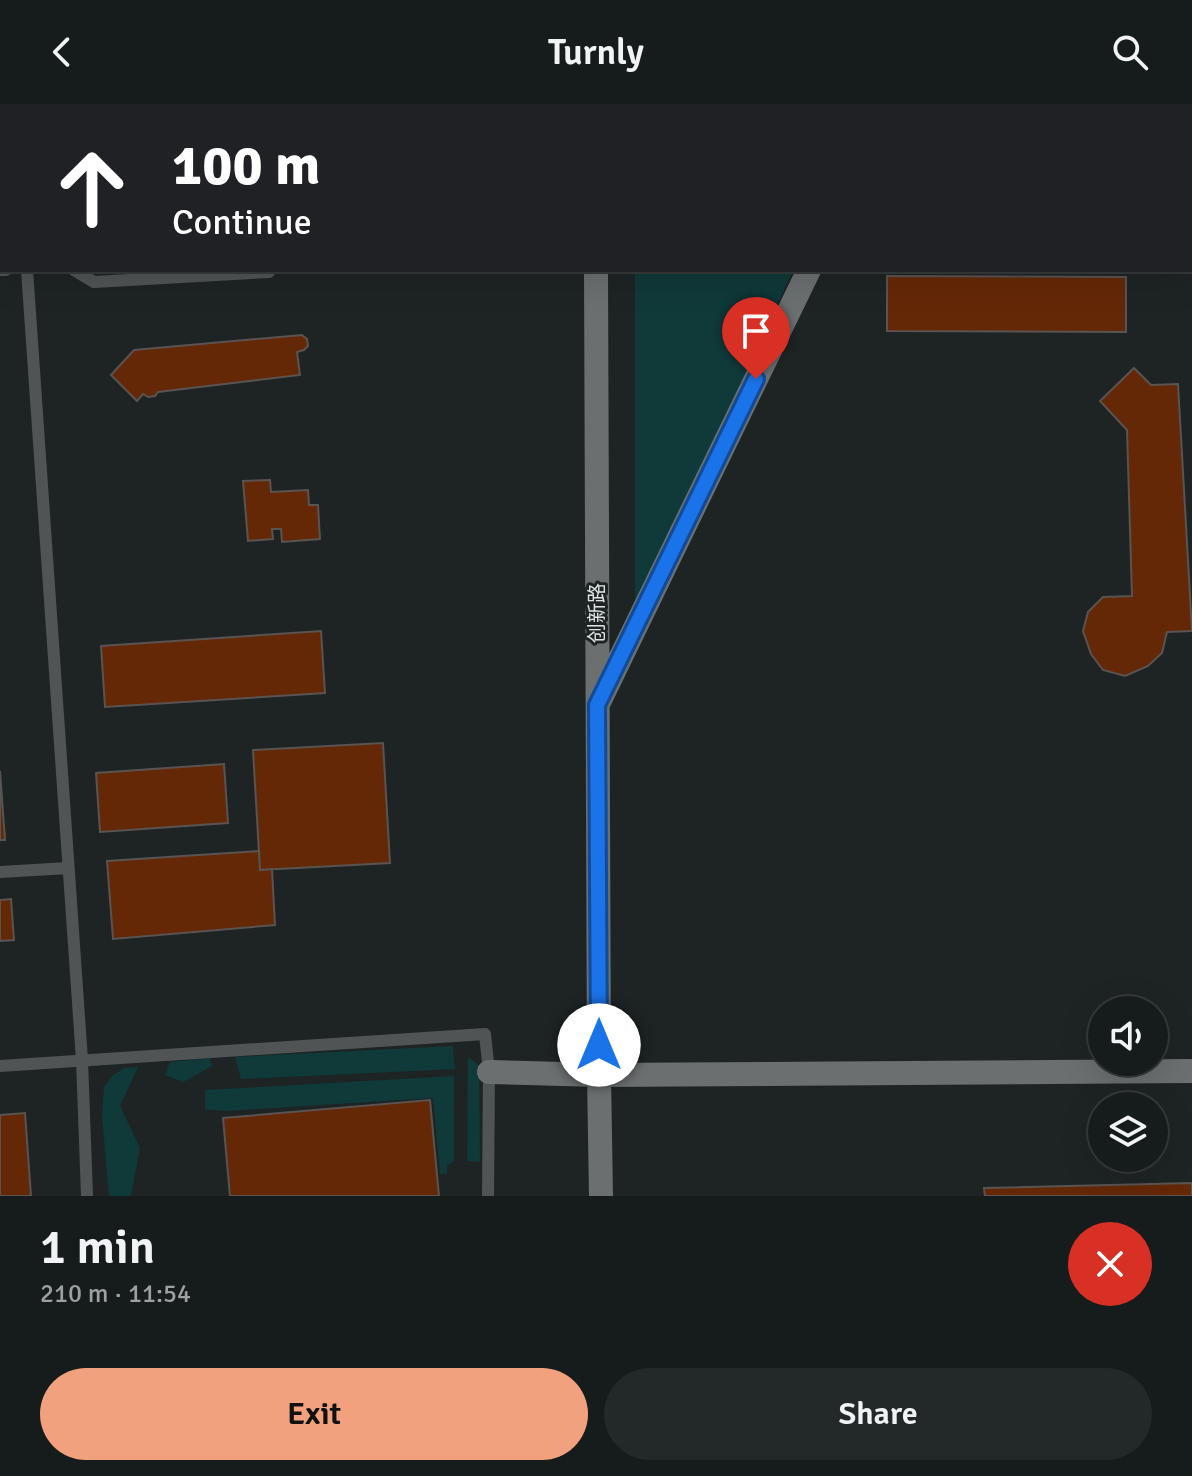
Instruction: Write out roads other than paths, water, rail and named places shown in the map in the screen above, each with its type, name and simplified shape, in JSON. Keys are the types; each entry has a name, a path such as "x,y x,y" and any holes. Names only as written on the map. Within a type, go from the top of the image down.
{"street":[{"name":"创新路","path":"596,272 601,1196"},
{"path":"597,705 808,272"},
{"path":"489,1072 599,1075 1192,1071"}],"lane":[{"path":"27,272 82,1060 87,1196"},
{"path":"77,272 94,282 269,272"},
{"path":"0,872 68,868"},
{"path":"0,1066 485,1034 489,1072 488,1196"}]}
